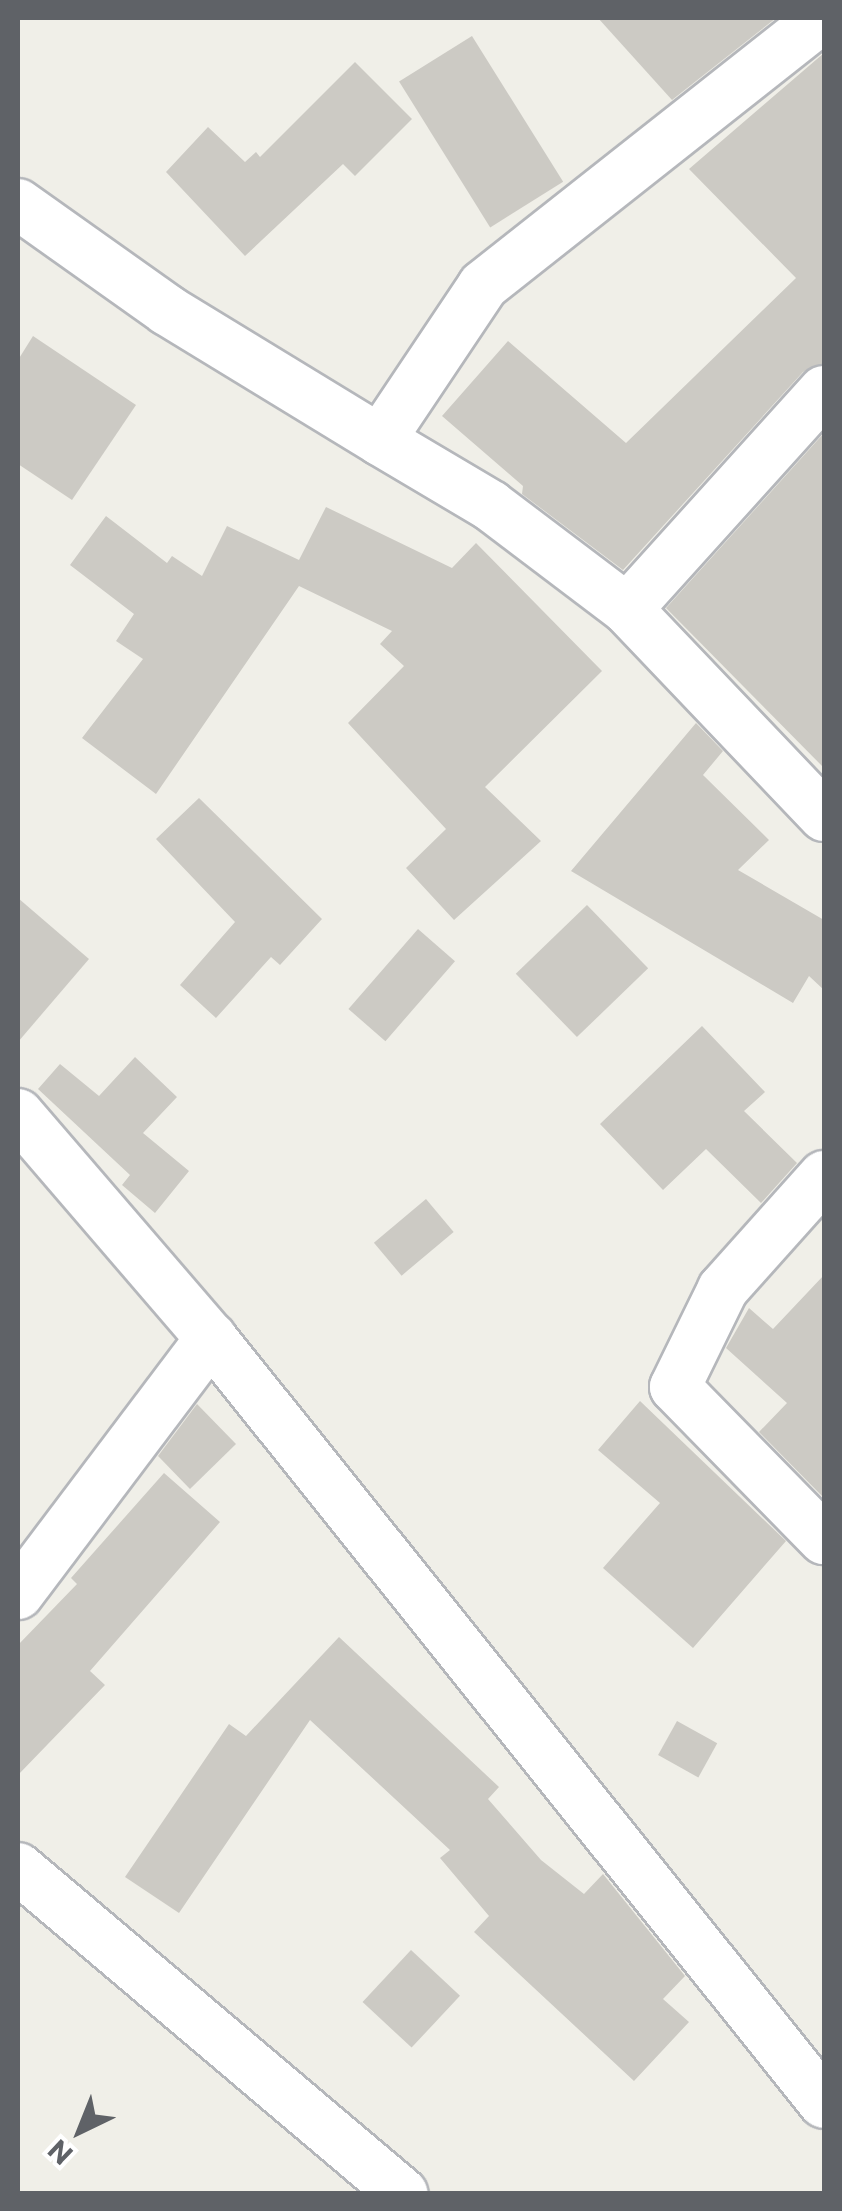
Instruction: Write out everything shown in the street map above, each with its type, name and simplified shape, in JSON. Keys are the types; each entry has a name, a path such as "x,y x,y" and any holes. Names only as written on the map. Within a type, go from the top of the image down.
{"street":[{"path":"380,440 482,286 822,18"},
{"path":"18,204 167,310 491,506 627,609 824,816"},
{"path":"627,609 824,391"},
{"path":"18,1114 211,1338 824,2103"},
{"path":"824,1176 723,1289 675,1388 824,1539"},
{"path":"18,1594 211,1338"},
{"path":"18,1868 402,2194"}],"building":[{"path":"598,18 776,18 672,100"},
{"path":"472,36 563,182 490,227 399,82"},
{"path":"824,53 824,363 803,372 623,570 522,494 523,486 442,416 508,341 626,443 796,278 689,169"},
{"path":"355,62 412,119 355,176 343,164 245,256 166,172 208,127 245,162 256,152 260,157"},
{"path":"33,336 136,405 72,500 18,464 18,360"},
{"path":"824,433 824,768 666,608"},
{"path":"326,507 452,568 476,543 602,671 485,787 541,841 454,920 406,868 446,829 348,723 404,666 380,644 392,631 299,586 156,794 82,738 143,659 116,641 134,614 70,565 106,516 167,563 172,556 202,576 227,526 299,560"},
{"path":"696,723 723,751 703,775 769,840 738,870 824,920 824,990 809,976 793,1003 571,871"},
{"path":"199,798 322,919 280,965 271,957 216,1018 180,985 235,922 156,839"},
{"path":"18,898 89,959 18,1042"},
{"path":"587,905 648,968 577,1037 516,974"},
{"path":"418,929 455,961 385,1041 348,1009"},
{"path":"702,1026 765,1092 744,1111 797,1163 761,1203 706,1149 663,1190 600,1124"},
{"path":"135,1057 177,1097 143,1133 189,1171 155,1213 122,1185 130,1175 38,1089 60,1064 99,1096"},
{"path":"426,1199 454,1232 402,1276 374,1243"},
{"path":"824,1275 824,1498 759,1432 787,1403 726,1348 749,1308 773,1329"},
{"path":"640,1401 786,1541 693,1648 603,1568 660,1503 598,1450"},
{"path":"197,1404 236,1444 190,1489 158,1456"},
{"path":"164,1473 220,1522 90,1671 105,1685 18,1775 18,1645 77,1584 71,1578"},
{"path":"339,1637 499,1787 488,1799 541,1860 584,1894 603,1874 685,1976 663,1999 689,2022 634,2081 474,1932 489,1916 440,1858 450,1850 310,1720 179,1913 125,1877 229,1724 246,1736"},
{"path":"677,1721 717,1743 698,1777 658,1755"},
{"path":"411,1950 460,1996 412,2048 363,2002"}]}
